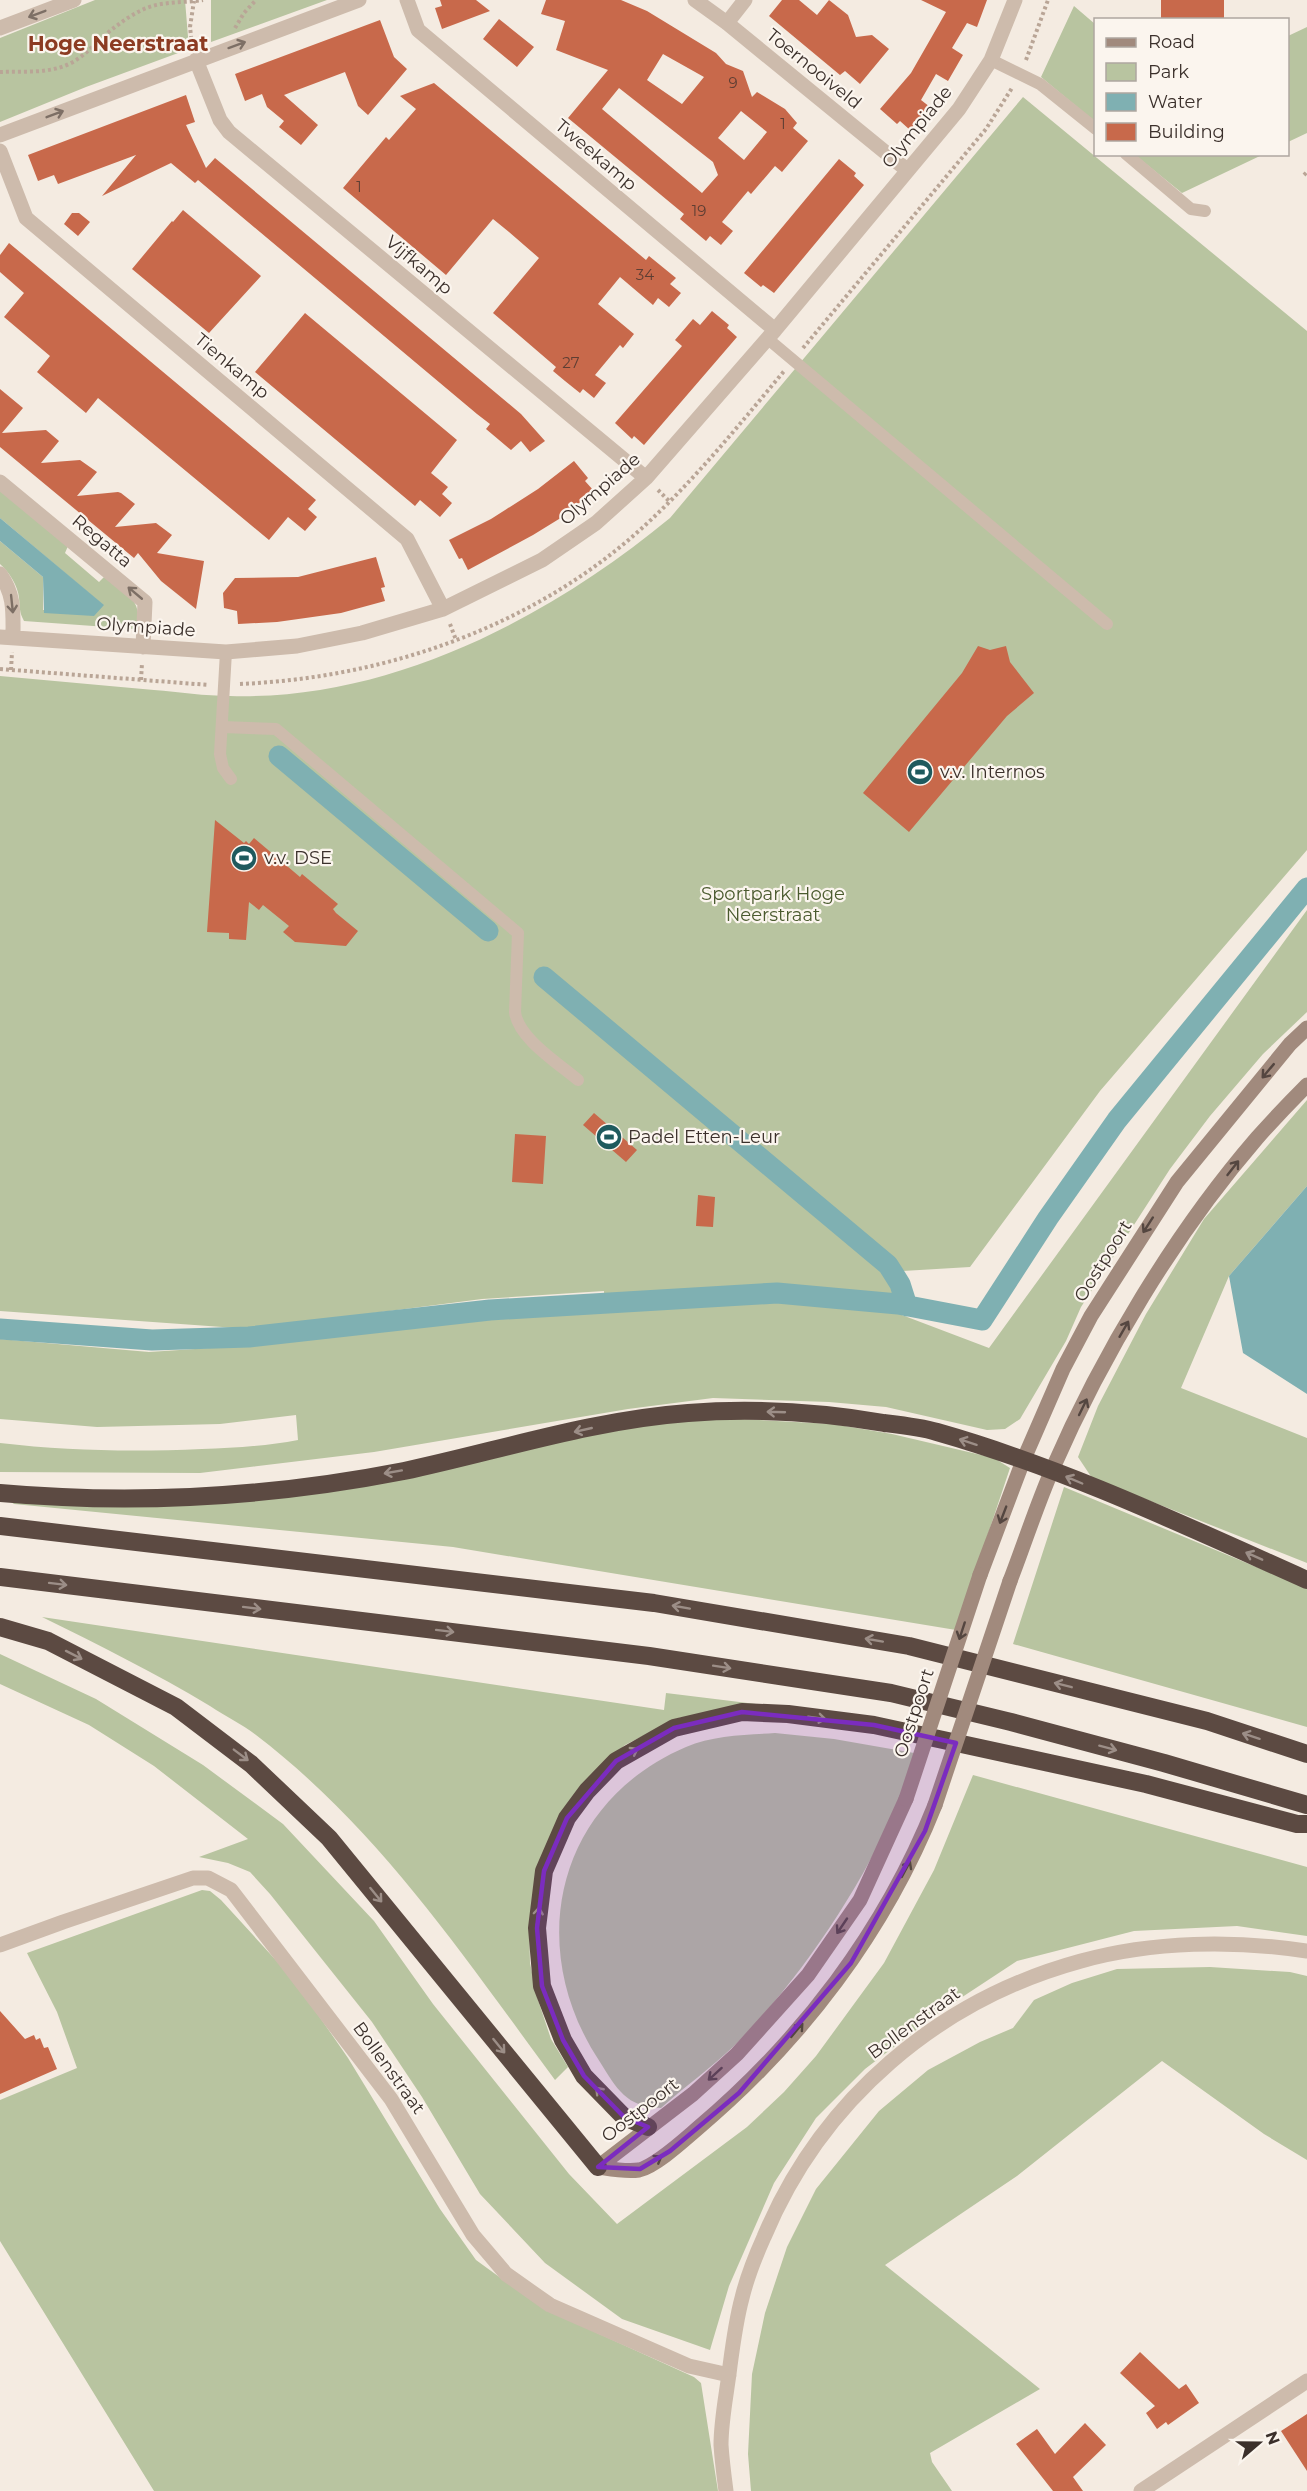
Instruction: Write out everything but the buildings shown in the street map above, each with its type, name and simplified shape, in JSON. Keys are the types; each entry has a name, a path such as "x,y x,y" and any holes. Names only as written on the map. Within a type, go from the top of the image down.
{"highway":[{"path":"0,1493 129,1499 238,1495 321,1485 405,1470 627,1420 690,1413 774,1411 838,1415 934,1431 1052,1471 1307,1580"},
{"path":"0,1526 654,1602 909,1646 1207,1721 1307,1754"},
{"path":"0,1577 649,1656 891,1693 1153,1760 1307,1805"},
{"path":"0,1627 48,1641 176,1707 251,1764 329,1838 598,2167"},
{"path":"648,2127 624,2117 584,2076 563,2040 542,1986 537,1928 544,1871 567,1818 587,1791 616,1761 674,1728 742,1712 788,1714 874,1725 1146,1784 1297,1824 1307,1824"}],"main road":[{"name":"Oostpoort","path":"598,2167 693,2094 737,2054 808,1975 860,1899 906,1799 980,1575 1023,1461 1063,1369 1091,1316 1176,1182 1290,1044 1307,1028"},
{"name":"Oostpoort","path":"598,2167 640,2169 670,2151 739,2093 793,2035 851,1963 885,1909 936,1805 1010,1581 1052,1471 1095,1380 1145,1294 1206,1202 1257,1138 1307,1085"}],"street":[{"path":"0,28 74,0"},
{"path":"0,135 359,0"},
{"name":"Tweekamp","path":"406,0 417,30 771,335"},
{"name":"Toernooiveld","path":"695,0 728,23 907,170"},
{"path":"728,23 745,0"},
{"name":"Olympiade","path":"6,637 226,652 297,646 362,633 443,609 542,560 596,523 646,478 771,335 959,109 991,60 1015,0"},
{"name":"Vijfkamp","path":"196,60 220,120 230,132 646,478"},
{"name":"Tienkamp","path":"0,152 26,218 407,539 443,609"},
{"name":"Regatta","path":"0,482 145,602 143,647"},
{"path":"0,574 13,601 6,637"},
{"name":"Bollenstraat","path":"0,1945 193,1878 208,1878 231,1890 391,2099 473,2235 506,2274 550,2305 689,2366 729,2375"},
{"name":"Bollenstraat","path":"726,2491 721,2444 729,2375 742,2297 753,2263 784,2193 808,2152 839,2112 869,2080 902,2051 971,2005 1020,1983 1082,1960 1168,1946 1248,1944 1307,1951"},
{"path":"1141,2491 1307,2381"}],"lane":[{"path":"991,60 1040,84 1094,128"},
{"path":"1128,156 1191,209 1204,211"},
{"path":"771,335 1107,624"},
{"path":"226,652 220,761 231,779"},
{"path":"222,727 276,729 518,933 515,1012 518,1024 525,1035 578,1080"}],"path":[{"path":"0,72 48,71 68,65 85,55 103,36 136,13 168,3 203,0"},
{"path":"231,47 233,31 244,13 256,0"},
{"path":"194,1 190,27 196,60"}],"highlighted area":[{"path":"742,1712 874,1725 956,1743 925,1831 851,1963 739,2093 670,2151 640,2169 598,2167 648,2127 624,2117 584,2076 563,2040 542,1986 537,1928 544,1871 567,1818 616,1761 674,1728"}],"green space":[{"path":"95,0 185,0 189,49 0,122 0,38"},
{"path":"211,0 327,0 211,42"},
{"path":"1074,6 1094,23 1094,121 1041,77"},
{"path":"1307,27 1307,133 1289,142 1289,36"},
{"name":"Sportpark Hoge Neerstraat","path":"1023,97 1307,331 1307,850 1100,1091 970,1267 886,1272 895,1290 895,1299 889,1303 798,1289 604,1301 604,1291 482,1299 250,1329 0,1311 0,676 230,696 290,694 350,684 408,668 465,646 520,619 573,588 670,518"},
{"path":"1136,156 1260,156 1182,193"},
{"path":"0,490 68,546 65,553 99,582 105,576 126,592 138,611 135,629 24,621 15,584 0,564 0,541 43,577 43,610 103,605 0,518"},
{"path":"1307,910 1307,1012 1263,1054 1210,1116 1170,1169 1081,1307 1066,1341 1020,1419 1005,1429 987,1430 886,1407 829,1402 713,1398 628,1409 374,1452 200,1473 0,1472 0,1443 76,1449 151,1450 238,1447 298,1440 296,1415 220,1424 97,1427 0,1419 0,1339 149,1352 257,1345 489,1320 798,1299 894,1312 989,1348"},
{"path":"1307,1100 1307,1186 1229,1276 1181,1388 1307,1438 1307,1563 1092,1478 1078,1457 1098,1406 1146,1314 1204,1219"},
{"path":"721,1418 833,1424 892,1434 994,1458 1010,1468 956,1630 453,1547 14,1504 8,1500 239,1499 663,1422"},
{"path":"1064,1487 1307,1588 1307,1727 1013,1644"},
{"path":"42,1617 664,1710 666,1693 765,1705 678,1718 625,1745 594,1774 529,1923 530,1963 538,2000 551,2039 568,2067 555,2080 418,1897 342,1811 300,1772 251,1731 210,1706 148,1671"},
{"path":"0,1654 96,1699 203,1765 283,1824 374,1921 433,2004 569,2174 617,2224 747,2127 784,2092 816,2056 884,1963 934,1870 973,1775 1307,1867 1307,1936 1237,1926 1134,1931 1017,1961 941,2011 865,2069 816,2118 774,2183 729,2286 710,2350 622,2319 545,2263 480,2194 422,2097 372,2022 270,1894 250,1872 228,1863 199,1857 248,1839 154,1766 89,1725 0,1684"},
{"path":"775,1733 834,1739 914,1753 902,1793 882,1837 846,1901 804,1964 758,2021 716,2062 661,2108 639,2104 624,2095 612,2080 577,2018 563,1973 559,1927 565,1883 581,1841 607,1804 642,1772 696,1743 730,1736"},
{"path":"202,1890 210,1891 221,1900 294,1980 348,2058 440,2209 476,2260 513,2287 584,2327 694,2377 701,2383 718,2491 154,2491 0,2241 0,2100 77,2068 57,2012 27,1953"},
{"path":"1210,1967 1290,1972 1307,1976 1307,2160 1264,2134 1162,2061 1017,2176 885,2265 1040,2389 930,2453 932,2462 952,2491 751,2491 748,2454 752,2374 765,2313 787,2247 816,2189 879,2111 928,2070 980,2042 1013,2028 1034,2000 1072,1983 1117,1969"}],"water":[{"path":"0,518 104,605 94,616 44,613 43,577 0,541"},
{"path":"1307,1186 1307,1394 1243,1353 1229,1276"}],"waterway":[{"path":"279,756 488,931"},
{"path":"0,1329 152,1340 249,1337 490,1310 777,1293 898,1304 982,1320 1048,1218 1117,1120 1307,888"},
{"path":"544,977 888,1265 900,1284 907,1306"}],"place":[{"name":"v.v. Internos","path":"920,772"},
{"name":"v.v. DSE","path":"244,858"},
{"name":"Padel Etten-Leur","path":"609,1137"}],"district":[{"name":"Hoge Neerstraat","path":"118,44"}]}
